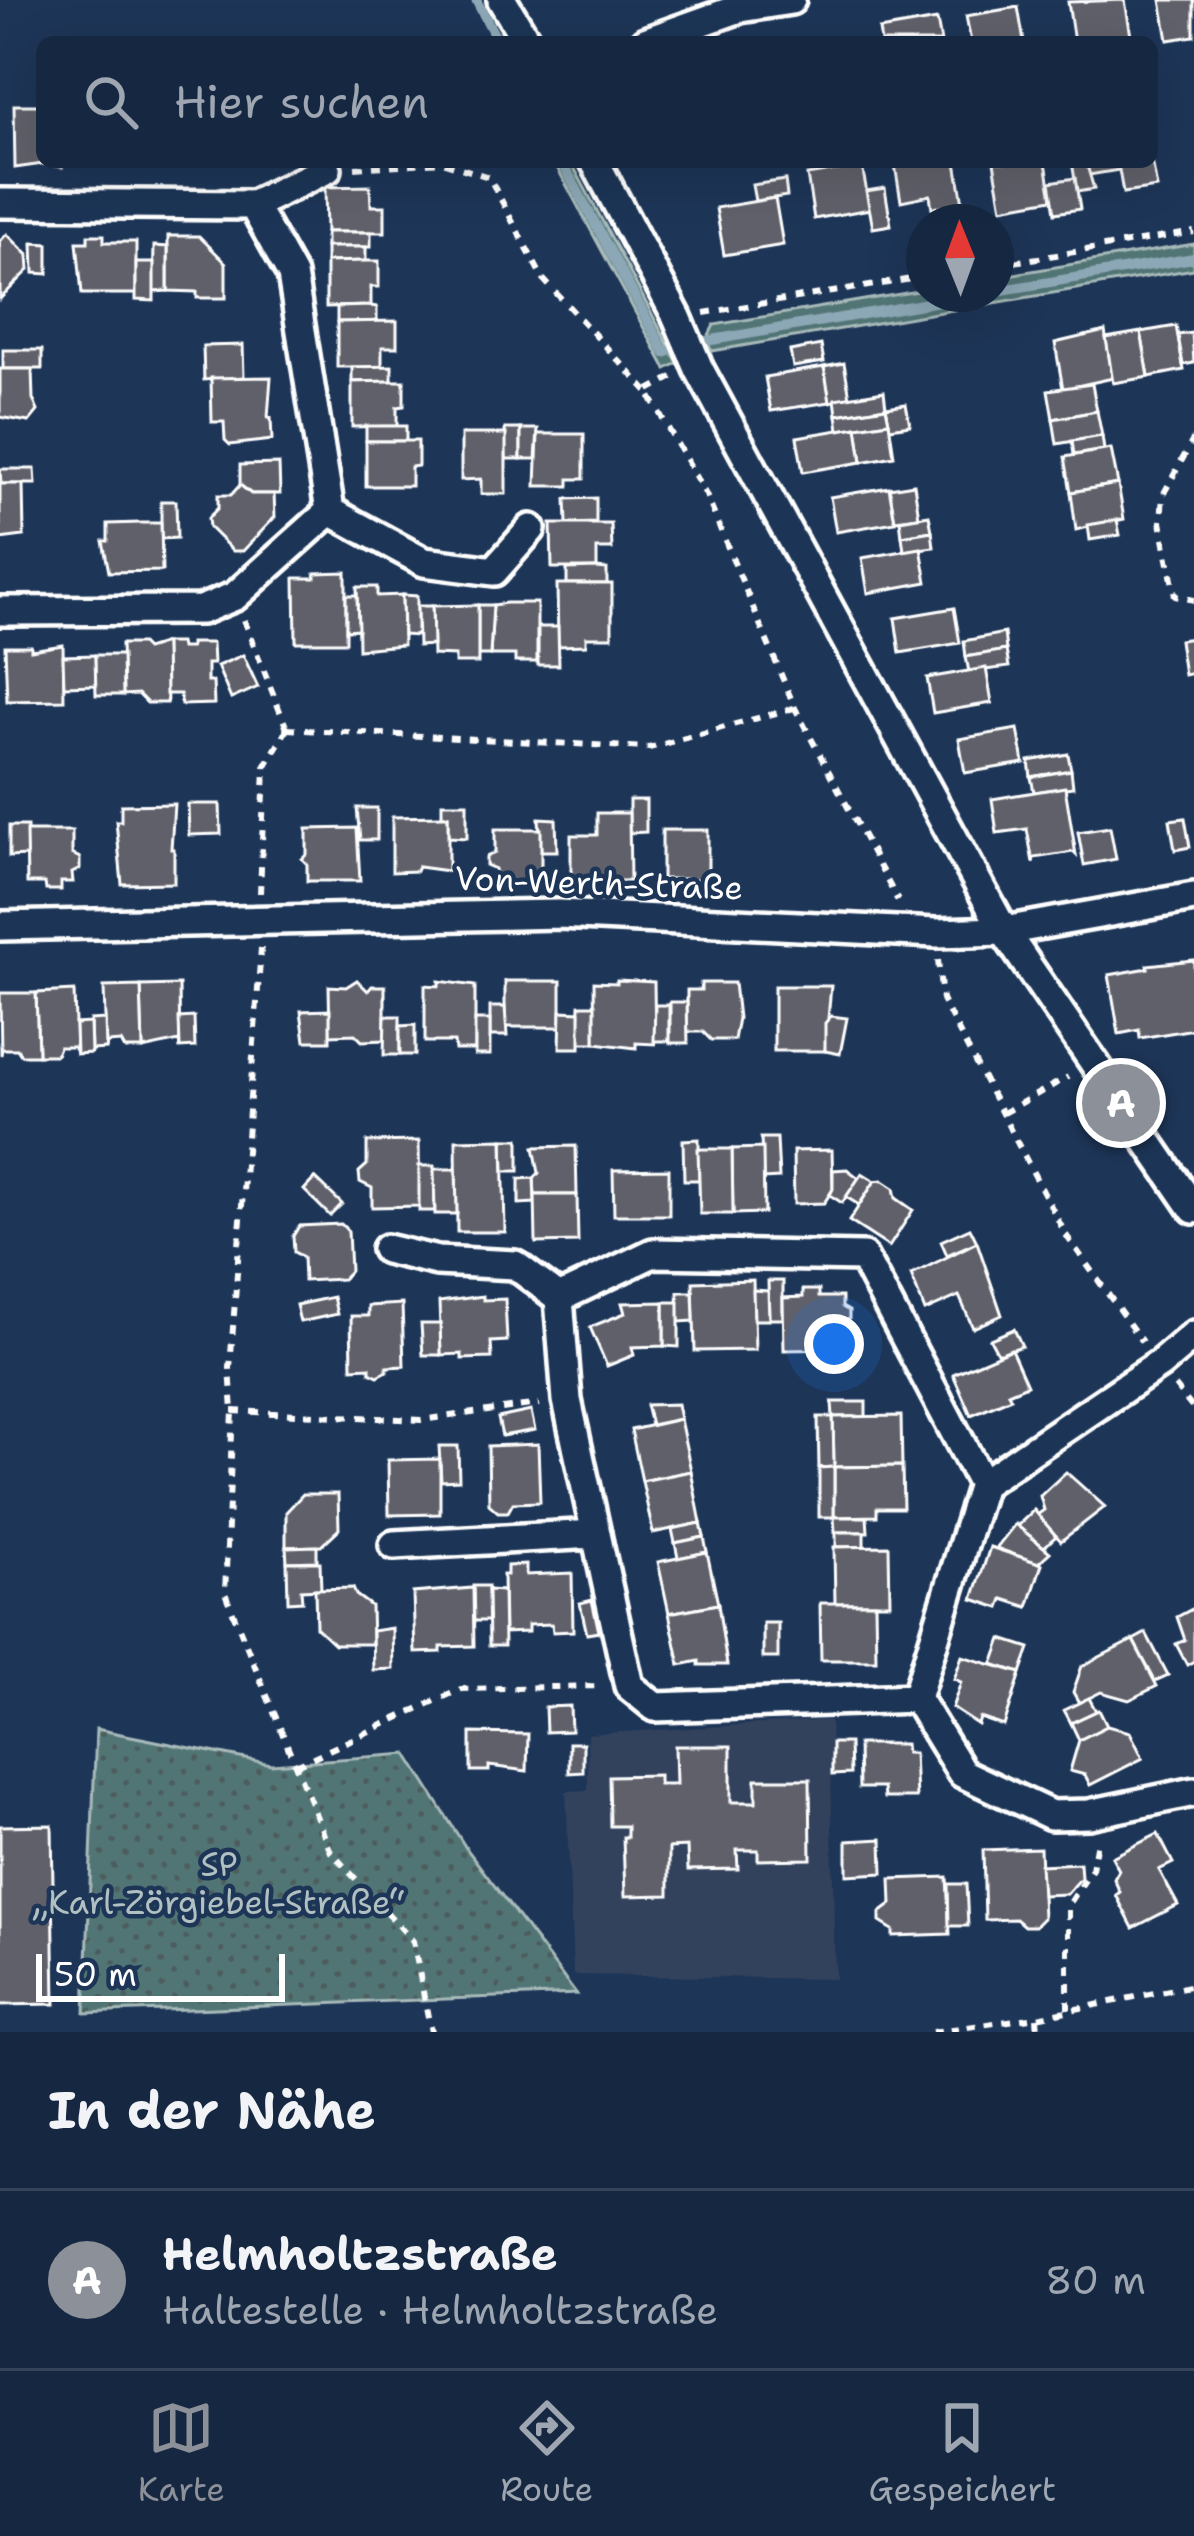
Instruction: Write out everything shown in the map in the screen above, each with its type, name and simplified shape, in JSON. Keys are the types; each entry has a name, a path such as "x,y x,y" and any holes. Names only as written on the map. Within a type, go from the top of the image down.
{"street":[{"path":"502,0 523,36"},
{"path":"662,36 740,8 791,0"},
{"path":"598,168 677,317 699,369 1004,931 1194,1209"},
{"path":"0,203 253,205 327,170"},
{"path":"253,205 292,275 330,511"},
{"path":"330,511 424,562 494,571 531,529"},
{"path":"0,611 201,610 235,596 330,511"},
{"name":"Von-Werth-Straße","path":"0,926 559,914 936,933 1004,931 1194,897"},
{"path":"386,1249 437,1261 515,1265 559,1298 567,1400 629,1686 655,1707 916,1698"},
{"path":"559,1298 652,1253 863,1258 982,1484"},
{"path":"1194,1335 1160,1364 982,1484 916,1698 962,1773 1051,1815 1089,1814 1194,1792"},
{"path":"394,1545 596,1534"}],"path":[{"path":"327,170 356,168"},
{"path":"461,168 489,177 543,279 646,391 706,495 795,708 900,905"},
{"path":"1014,262 1194,232"},
{"path":"677,317 906,280"},
{"path":"646,391 684,371 699,369"},
{"path":"1194,438 1163,495 1161,522 1175,596 1194,600"},
{"path":"235,596 287,728"},
{"path":"287,728 649,748 795,708"},
{"path":"287,728 265,766 260,996 230,1368 233,1411 225,1593 332,1852 413,1941 431,2032"},
{"path":"936,933 942,1000 1066,1235 1127,1325 1194,1411"},
{"path":"1003,1114 1094,1063"},
{"path":"233,1411 421,1420 567,1400"},
{"path":"295,1765 461,1689 629,1686"},
{"path":"1068,2009 1068,1906 1092,1868 1097,1841 1089,1814"},
{"path":"932,2032 1037,2017 1194,1985"},
{"path":"1037,2017 1038,2032"}],"shaded area":[{"path":"830,1720 835,1979 573,1975 566,1791 588,1790 587,1734"}],"green space":[{"path":"557,168 574,168 678,363 666,369"},
{"path":"1194,244 1194,269 1014,300 1014,274"},
{"path":"906,293 906,312 941,312 712,351 706,341 714,325"},
{"name":"SP „Karl-Zörgiebel-Straße“","path":"96,1729 271,1764 407,1754 466,1848 576,1994 85,2013"}],"building":[{"path":"1125,0 1131,36 1073,36 1068,2"},
{"path":"1161,0 1194,0 1194,36 1168,40"},
{"path":"1018,7 1023,36 970,36 966,16"},
{"path":"937,20 940,36 880,36 879,30"},
{"path":"14,105 36,105 36,165 15,168"},
{"path":"862,168 870,209 814,219 807,175"},
{"path":"896,168 957,168 963,203 931,204 930,195 901,201"},
{"path":"995,168 1047,168 1052,199 1001,204"},
{"path":"1073,168 1088,168 1094,189 1077,192"},
{"path":"1087,168 1153,168 1157,188 1123,193 1119,170 1089,175"},
{"path":"1075,178 1080,209 1055,213 1050,182"},
{"path":"785,180 787,196 755,201 752,185"},
{"path":"370,186 371,206 385,206 385,232 326,232 325,187"},
{"path":"885,188 891,225 873,228 866,191"},
{"path":"775,198 783,245 724,255 716,208"},
{"path":"326,232 371,232 371,247 326,247"},
{"path":"7,234 28,255 29,270 0,299 0,241"},
{"path":"88,235 104,235 104,242 136,242 136,294 82,294 77,242 88,242"},
{"path":"168,236 199,236 226,263 226,298 168,291"},
{"path":"33,243 48,244 48,274 34,273"},
{"path":"154,246 168,247 168,291 153,292"},
{"path":"326,247 366,247 366,261 326,262"},
{"path":"379,261 379,287 371,287 371,306 326,307 326,262"},
{"path":"136,263 154,263 154,301 136,300"},
{"path":"337,307 377,307 377,322 337,322"},
{"path":"397,321 397,347 382,347 382,367 337,367 337,322"},
{"path":"1176,326 1184,370 1149,377 1141,332"},
{"path":"1105,331 1113,378 1063,389 1055,343"},
{"path":"1141,332 1149,377 1113,383 1106,338"},
{"path":"1192,333 1194,363 1183,365 1178,335"},
{"path":"243,345 244,377 204,380 203,346"},
{"path":"821,345 824,362 793,367 790,351"},
{"path":"3,350 42,350 42,369 3,369"},
{"path":"844,363 850,397 830,402 824,367"},
{"path":"392,366 392,381 352,382 352,367"},
{"path":"824,367 830,402 771,411 765,377"},
{"path":"0,369 32,369 38,411 29,422 0,417"},
{"path":"271,377 268,418 272,440 230,445 224,422 212,422 211,378"},
{"path":"404,381 404,406 397,407 397,426 352,427 352,382"},
{"path":"1092,384 1097,411 1053,419 1048,390"},
{"path":"884,391 886,407 837,415 835,399"},
{"path":"906,404 910,425 890,428 886,407"},
{"path":"886,407 889,422 839,430 837,415"},
{"path":"1097,411 1102,436 1057,444 1053,419"},
{"path":"889,422 894,456 862,462 857,427"},
{"path":"366,426 406,426 406,441 366,441"},
{"path":"857,427 862,462 803,472 797,437"},
{"path":"505,429 521,429 521,459 506,459"},
{"path":"521,429 538,429 536,459 521,459"},
{"path":"461,434 506,434 506,494 481,494 481,479 461,480"},
{"path":"538,434 584,434 584,479 569,479 569,486 536,486"},
{"path":"1102,436 1104,450 1074,455 1072,441"},
{"path":"366,441 418,441 418,466 411,467 411,486 366,486"},
{"path":"1111,449 1118,484 1071,492 1065,457"},
{"path":"279,464 280,494 251,494 240,485 240,465"},
{"path":"0,469 35,469 36,484 1,484"},
{"path":"0,484 23,484 24,536 0,539"},
{"path":"914,484 919,517 895,520 889,488"},
{"path":"1118,484 1124,519 1076,530 1071,492"},
{"path":"240,485 251,494 274,494 275,517 243,551 233,551 209,527 208,518 218,508 218,495 231,495"},
{"path":"889,487 895,522 836,532 830,497"},
{"path":"596,498 596,523 567,524 566,499"},
{"path":"161,501 176,501 177,538 161,539"},
{"path":"929,515 932,531 902,536 900,520"},
{"path":"1117,520 1120,535 1090,540 1088,525"},
{"path":"161,523 162,571 109,572 103,541 108,541 108,524"},
{"path":"551,524 611,524 612,549 597,549 597,568 552,568"},
{"path":"932,531 934,547 904,551 902,536"},
{"path":"921,548 927,582 868,593 862,558"},
{"path":"567,569 607,569 607,584 567,584"},
{"path":"346,572 346,642 296,642 295,578"},
{"path":"557,584 612,584 612,637 586,637 586,645 558,646"},
{"path":"357,587 377,587 377,596 402,595 403,645 358,649"},
{"path":"346,595 357,595 358,629 346,630"},
{"path":"402,595 417,596 417,636 403,635"},
{"path":"537,603 537,662 515,662 515,655 490,655 493,605"},
{"path":"478,605 493,605 490,655 478,655"},
{"path":"478,605 478,663 455,663 455,656 433,655 432,606"},
{"path":"417,606 432,606 433,645 418,646"},
{"path":"954,608 960,643 900,653 895,618"},
{"path":"538,627 558,627 559,665 538,665"},
{"path":"1004,633 1006,650 966,657 964,641"},
{"path":"1194,638 1194,673 1184,675 1179,640"},
{"path":"165,643 167,703 147,703 138,694 123,695 121,644 141,644 146,649"},
{"path":"165,643 190,648 190,643 212,643 213,664 207,664 207,682 213,682 214,704 181,705 180,694 166,694"},
{"path":"63,645 64,700 7,701 5,646 31,646 31,650"},
{"path":"1006,650 1009,667 969,672 966,657"},
{"path":"95,655 96,685 64,686 63,656"},
{"path":"95,655 122,655 123,695 96,695"},
{"path":"243,655 258,687 231,699 217,666"},
{"path":"986,668 992,703 933,713 927,678"},
{"path":"1018,729 1024,763 965,773 959,739"},
{"path":"1068,754 1071,770 1031,777 1029,761"},
{"path":"1071,770 1073,787 1034,792 1031,777"},
{"path":"1065,787 1076,855 1034,858 1033,863 1027,829 997,833 992,799"},
{"path":"629,800 646,800 646,832 629,833"},
{"path":"442,803 467,803 467,838 448,837 448,816 442,816"},
{"path":"174,804 174,883 122,884 116,821 121,821 121,805"},
{"path":"188,804 220,804 221,834 189,835"},
{"path":"357,808 377,808 377,840 360,840"},
{"path":"597,813 629,813 630,881 571,881 571,835 597,835"},
{"path":"448,816 448,871 418,867 392,872 392,817"},
{"path":"539,818 556,819 557,851 541,851"},
{"path":"1185,818 1190,847 1175,850 1170,820"},
{"path":"9,826 27,826 27,856 9,857"},
{"path":"1110,827 1116,859 1084,865 1078,832"},
{"path":"357,828 360,881 307,881 307,864 302,859 307,854 307,829"},
{"path":"495,829 541,829 541,881 495,881 495,869 486,865 486,857 495,853"},
{"path":"662,830 708,830 708,879 662,879"},
{"path":"26,831 72,831 72,854 80,858 73,882 61,882 61,890 46,890 45,883 27,883"},
{"path":"1194,960 1194,1029 1140,1038 1139,1030 1119,1034 1109,975"},
{"path":"357,980 368,991 372,986 385,986 385,1040 330,1035 329,986 346,987"},
{"path":"439,981 475,986 475,1050 455,1050 454,1042 425,1042 425,985 439,986"},
{"path":"505,981 561,981 561,1027 505,1027"},
{"path":"594,982 654,982 655,1044 636,1043 636,1048 595,1043"},
{"path":"701,983 734,983 738,1018 734,1040 711,1040 703,1032 687,1032 687,990 701,990"},
{"path":"179,985 180,1048 179,1041 143,1049 141,986"},
{"path":"141,986 143,1049 125,1049 121,1042 107,1043 106,1049 104,987"},
{"path":"774,986 831,986 825,1051 774,1051"},
{"path":"74,991 76,1054 74,1047 59,1047 56,1055 38,1055 36,993"},
{"path":"0,993 36,993 38,1055 2,1049 1,1055"},
{"path":"670,1002 687,1002 688,1043 670,1043"},
{"path":"580,1005 595,1005 595,1043 579,1043"},
{"path":"655,1005 669,1005 669,1041 654,1041"},
{"path":"490,1007 505,1007 507,1036 490,1036"},
{"path":"330,1010 330,1041 305,1041 301,1011"},
{"path":"561,1011 580,1012 580,1048 560,1048"},
{"path":"385,1016 400,1016 400,1055 384,1055"},
{"path":"831,1016 847,1018 840,1054 825,1051 825,1023"},
{"path":"194,1017 195,1047 180,1048 179,1018"},
{"path":"105,1019 106,1049 91,1050 90,1020"},
{"path":"475,1020 490,1020 490,1055 475,1055"},
{"path":"90,1023 91,1053 76,1054 75,1024"},
{"path":"415,1025 415,1055 400,1055 400,1026"},
{"path":"761,1138 777,1138 779,1178 763,1179"},
{"path":"503,1139 519,1139 519,1171 504,1171"},
{"path":"503,1139 505,1232 457,1232 456,1140"},
{"path":"699,1139 699,1180 684,1180 683,1140"},
{"path":"419,1141 420,1206 372,1207 372,1188 360,1182 359,1172 367,1165 367,1142"},
{"path":"576,1146 577,1195 535,1195 534,1178 539,1173 534,1147"},
{"path":"763,1148 764,1213 733,1214 732,1149"},
{"path":"698,1149 732,1149 733,1214 700,1214"},
{"path":"832,1150 833,1189 824,1203 794,1204 793,1151"},
{"path":"419,1166 434,1166 435,1211 419,1211"},
{"path":"434,1169 456,1169 457,1214 435,1214"},
{"path":"669,1169 669,1215 614,1215 613,1170"},
{"path":"847,1169 859,1178 842,1203 830,1195 833,1170"},
{"path":"862,1173 875,1181 859,1205 846,1197"},
{"path":"315,1178 342,1204 330,1216 304,1190"},
{"path":"534,1178 535,1203 519,1204 519,1179"},
{"path":"882,1180 913,1210 889,1247 849,1221 875,1181"},
{"path":"535,1195 577,1195 578,1242 536,1243"},
{"path":"341,1224 348,1231 350,1271 342,1279 304,1281 303,1257 294,1252 293,1236 299,1226"},
{"path":"970,1228 977,1242 947,1255 941,1241"},
{"path":"977,1242 1002,1315 973,1328 959,1296 925,1311 911,1275"},
{"path":"753,1280 755,1350 695,1351 693,1282"},
{"path":"768,1281 783,1281 783,1319 769,1319"},
{"path":"753,1290 768,1291 769,1320 754,1320"},
{"path":"803,1290 819,1290 819,1297 842,1297 842,1307 849,1311 843,1323 843,1349 784,1350 783,1298 803,1297"},
{"path":"678,1292 693,1292 694,1321 679,1322"},
{"path":"483,1296 483,1300 505,1299 507,1341 491,1342 492,1358 441,1355 439,1302"},
{"path":"333,1297 337,1314 300,1322 296,1305"},
{"path":"664,1302 679,1302 679,1347 664,1346"},
{"path":"664,1302 664,1346 632,1347 634,1355 607,1366 590,1327 625,1313 622,1303"},
{"path":"402,1304 404,1366 387,1367 378,1376 370,1367 352,1368 351,1316 368,1316 368,1306"},
{"path":"421,1324 440,1324 441,1355 423,1355"},
{"path":"1014,1329 1022,1346 998,1354 990,1339"},
{"path":"1011,1349 1027,1385 1008,1393 1011,1398 971,1415 953,1374"},
{"path":"832,1402 866,1402 866,1417 833,1417"},
{"path":"677,1404 680,1419 651,1425 646,1405"},
{"path":"531,1411 535,1430 502,1436 498,1418"},
{"path":"901,1416 902,1466 834,1467 833,1417"},
{"path":"818,1417 833,1417 834,1467 819,1468"},
{"path":"680,1419 691,1471 642,1481 631,1430"},
{"path":"538,1444 540,1502 513,1503 508,1512 498,1512 489,1504 488,1446"},
{"path":"439,1446 458,1446 459,1480 441,1481"},
{"path":"440,1459 440,1514 389,1515 388,1460"},
{"path":"902,1466 903,1508 877,1508 877,1516 834,1517 834,1467"},
{"path":"834,1467 834,1517 819,1517 819,1468"},
{"path":"691,1471 701,1523 653,1533 642,1481"},
{"path":"1066,1472 1105,1507 1061,1541 1037,1515 1044,1510 1040,1496"},
{"path":"303,1494 338,1494 339,1529 321,1546 286,1547 286,1512"},
{"path":"1034,1510 1056,1536 1044,1547 1017,1526"},
{"path":"834,1517 867,1517 868,1532 835,1532"},
{"path":"701,1523 704,1537 675,1543 672,1529"},
{"path":"1015,1524 1050,1552 1038,1563 996,1548"},
{"path":"836,1532 864,1532 864,1547 836,1547"},
{"path":"704,1537 707,1552 678,1558 675,1543"},
{"path":"317,1546 317,1561 287,1562 286,1547"},
{"path":"889,1546 890,1603 835,1603 834,1547"},
{"path":"990,1547 1042,1564 1028,1607 1003,1599 1000,1608 973,1599"},
{"path":"707,1552 718,1604 669,1613 658,1562"},
{"path":"287,1562 320,1562 321,1589 301,1590 302,1601 288,1602"},
{"path":"526,1565 526,1575 572,1573 573,1631 553,1632 552,1624 504,1633 503,1575 507,1575 507,1566"},
{"path":"473,1586 488,1586 489,1621 474,1621"},
{"path":"353,1588 371,1606 372,1644 334,1644 316,1627 315,1589"},
{"path":"473,1588 474,1646 415,1653 413,1593"},
{"path":"488,1590 503,1591 504,1646 489,1646"},
{"path":"592,1600 599,1632 587,1634 580,1603"},
{"path":"820,1603 875,1603 876,1660 821,1660"},
{"path":"718,1604 727,1665 699,1665 699,1661 680,1665 669,1613"},
{"path":"1194,1608 1194,1661 1187,1665 1176,1644 1185,1640 1177,1617"},
{"path":"763,1623 778,1623 778,1658 763,1658"},
{"path":"392,1628 393,1669 373,1670 372,1631"},
{"path":"1146,1633 1168,1675 1155,1681 1133,1640"},
{"path":"1002,1639 1030,1648 1021,1673 993,1664"},
{"path":"1133,1640 1157,1686 1129,1700 1101,1692 1079,1703 1073,1692 1082,1666"},
{"path":"962,1656 1021,1673 1004,1726 980,1718 978,1725 952,1708 961,1682 954,1679"},
{"path":"1089,1698 1096,1711 1071,1723 1064,1710"},
{"path":"570,1706 571,1731 546,1732 545,1707"},
{"path":"1099,1710 1107,1726 1079,1740 1071,1723"},
{"path":"1107,1726 1130,1732 1143,1758 1090,1785 1085,1775 1070,1771 1079,1740"},
{"path":"471,1733 528,1734 527,1771 489,1766 489,1771 471,1771"},
{"path":"569,1743 583,1743 583,1772 569,1773"},
{"path":"832,1743 849,1743 850,1774 832,1775"},
{"path":"858,1744 905,1744 906,1753 914,1753 916,1798 884,1798 883,1788 859,1788"},
{"path":"675,1746 731,1746 731,1802 756,1802 756,1779 810,1779 811,1859 758,1860 758,1850 737,1850 738,1869 688,1870 687,1847 669,1848 669,1895 625,1896 623,1837 627,1837 627,1826 610,1826 609,1776 659,1775 659,1784 676,1784"},
{"path":"52,1825 55,2004 0,2005 0,1826"},
{"path":"1158,1834 1173,1863 1159,1870 1178,1905 1133,1928 1116,1895 1120,1892 1114,1879 1119,1870 1112,1857"},
{"path":"882,1839 883,1873 847,1875 847,1841"},
{"path":"1040,1848 1043,1918 1035,1926 1024,1926 1016,1919 985,1920 983,1850"},
{"path":"1080,1863 1081,1878 1067,1894 1042,1895 1040,1865"},
{"path":"947,1877 950,1934 893,1936 893,1930 880,1922 880,1913 892,1904 891,1879"},
{"path":"948,1884 966,1884 968,1926 949,1926"}],"waterway":[{"path":"476,0 495,36"},
{"path":"565,168 665,353 672,350"},
{"path":"1014,288 1194,258"},
{"path":"706,341 906,307"}],"place":[{"name":"Helmholtzstraße","path":"1121,1103"}]}
